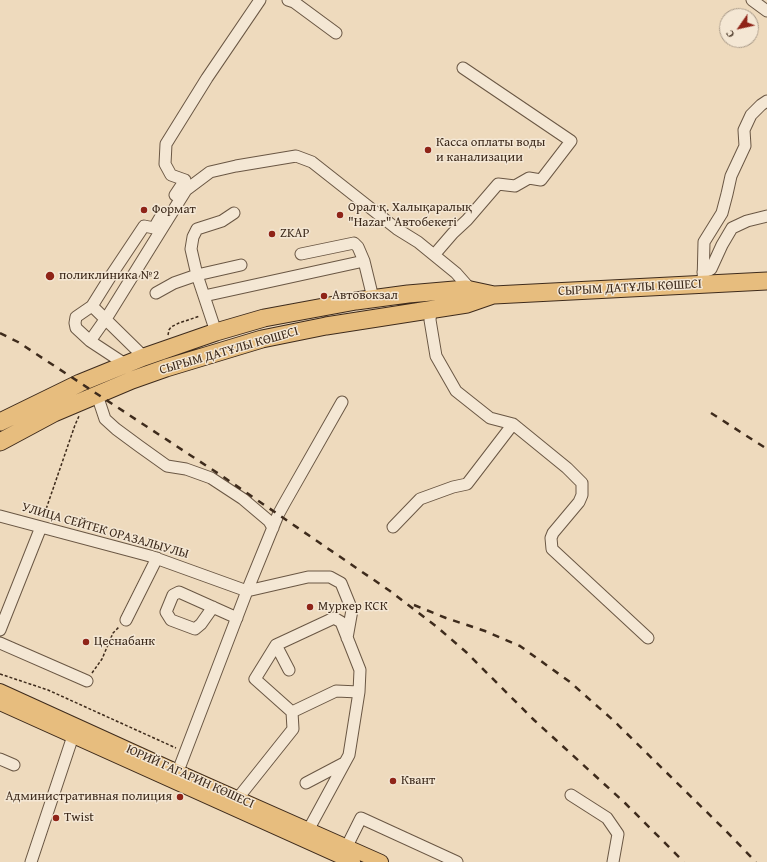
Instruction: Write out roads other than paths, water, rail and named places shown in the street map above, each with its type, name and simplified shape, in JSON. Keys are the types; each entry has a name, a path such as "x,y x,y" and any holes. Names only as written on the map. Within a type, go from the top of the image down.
{"highway":[{"name":"СЫРЫМ ДАТҰЛЫ КӨШЕСІ","path":"0,442 54,413 132,380 166,368 262,339 326,326 467,304 494,295 703,278 767,281"},
{"name":"СЫРЫМ ДАТҰЛЫ КӨШЕСІ","path":"0,422 80,383 125,364 216,332 264,318 373,298 408,294 466,289 494,295"},
{"path":"408,294 410,313"}],"main road":[{"name":"ЮРИЙ ГАГАРИН КӨШЕСІ","path":"0,691 176,776 305,834 347,846 381,862"},
{"name":"ЮРИЙ ГАГАРИН КӨШЕСІ","path":"0,703 73,736 176,776 238,798 353,862"}],"street":[{"path":"132,380 125,364 90,341 76,328 76,317 92,306 144,226 154,228 185,180 171,174 165,164 166,144 207,78 260,0"},
{"path":"288,0 294,2 336,33"},
{"path":"752,0 767,11"},
{"path":"434,255 498,184 515,186 529,178 541,180 571,142 463,68"},
{"path":"703,278 704,242 722,213 731,176 745,146 744,130 751,115 767,101"},
{"path":"90,341 106,319 186,190 210,172 296,156 312,162 398,229 418,242 456,273 471,290"},
{"path":"216,332 197,275 191,249 193,237 197,229 222,221 234,213"},
{"path":"703,278 711,269 732,228 747,221 767,216"},
{"path":"302,254 354,243 358,247 364,261 373,298"},
{"path":"204,296 364,261"},
{"path":"156,294 174,283 197,275 241,265"},
{"path":"92,306 144,357"},
{"path":"431,310 430,320 436,356 456,390 490,418 513,424 567,468 582,483 582,495 579,502 553,533 551,538 552,549 648,638"},
{"path":"97,395 105,419 116,429 167,466 186,469 211,478 243,500 269,521 274,528"},
{"path":"176,776 247,591 284,504 342,402"},
{"path":"393,527 420,499 453,487 467,484 513,424"},
{"name":"УЛИЦА СЕЙТЕК ОРАЗАЛЫУЛЫ","path":"0,516 157,558 247,591"},
{"path":"0,630 41,527"},
{"path":"126,620 157,558"},
{"path":"247,591 308,577 330,577 341,583 352,610 347,638"},
{"path":"212,607 237,618"},
{"path":"238,798 293,729 292,712 255,679 276,645 334,618 341,622 360,670 359,692 349,754 305,834"},
{"path":"0,643 87,681"},
{"path":"276,645 289,670"},
{"path":"292,712 336,691 359,692"},
{"path":"31,862 73,736"},
{"path":"0,759 14,765"},
{"path":"306,782 344,763"},
{"path":"571,795 607,818 618,834 613,862"},
{"path":"347,846 361,818 458,862"}],"railway":[{"path":"0,333 18,342 225,478 390,591 437,627 466,652 534,720 625,803 684,862"},
{"path":"711,413 767,449"},
{"path":"414,605 446,618 485,631 520,646 570,682 614,721 756,862"}],"place":[{"name":"Касса оплаты воды и канализации","path":"428,150"},
{"name":"Формат","path":"144,210"},
{"name":"Орал қ. Халықаралық \"Hazar\" Автобекеті","path":"340,215"},
{"name":"ZKAP","path":"272,234"},
{"name":"поликлиника №2","path":"50,276"},
{"name":"Автовокзал","path":"324,296"},
{"name":"Муркер КСК","path":"310,607"},
{"name":"Цеснабанк","path":"86,642"},
{"name":"Квант","path":"393,781"},
{"name":"Административная полиция","path":"180,797"},
{"name":"Twist","path":"56,818"}]}
